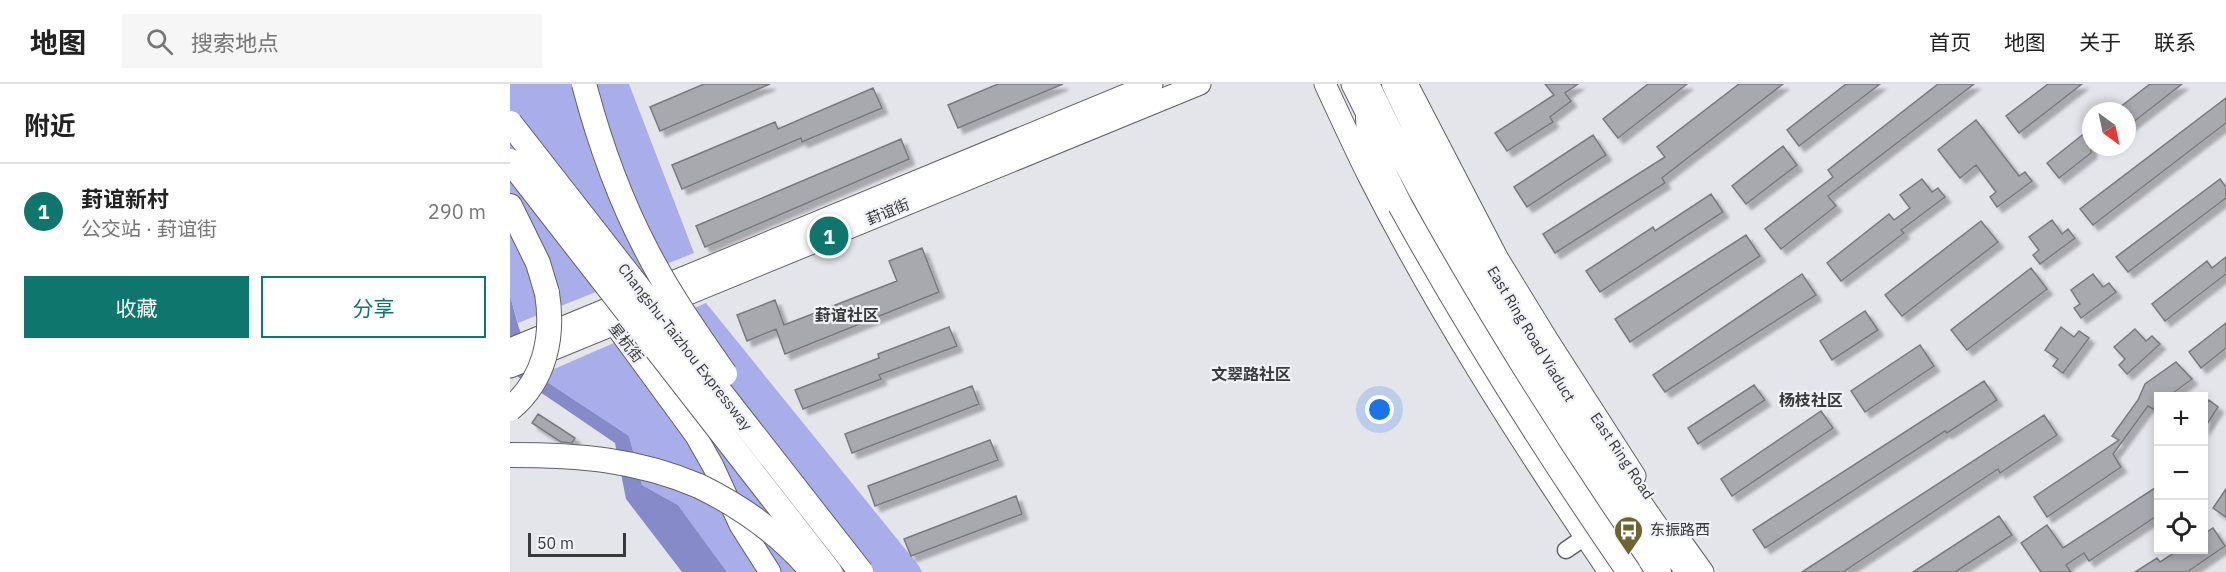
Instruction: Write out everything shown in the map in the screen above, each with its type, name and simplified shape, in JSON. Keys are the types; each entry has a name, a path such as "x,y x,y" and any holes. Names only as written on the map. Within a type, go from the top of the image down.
{"highway":[{"path":"584,84 608,164 647,251 705,345 858,568"},
{"name":"East Ring Road Viaduct","path":"1366,84 1440,228 1503,336 1567,438 1659,572"},
{"name":"East Ring Road Viaduct","path":"1394,84 1472,234 1536,345 1640,504 1688,572"},
{"path":"1368,116 1369,142 1400,205 1446,287 1514,398 1629,572"},
{"name":"Changshu-Taizhou Expressway","path":"510,123 858,568"},
{"name":"Changshu-Taizhou Expressway","path":"510,160 831,572"},
{"path":"510,206 538,263 547,293 550,319 548,342 540,370 524,396 510,409"},
{"path":"510,455 627,462 676,476 724,498 744,511 780,538 812,572"}],"main road":[{"name":"葑谊街","path":"605,322 1152,84"},
{"name":"葑谊街","path":"510,367 533,349 1200,84"},
{"path":"1325,84 1368,175 1462,344 1537,466 1609,572"},
{"path":"1352,84 1454,283 1554,445 1641,572"},
{"name":"East Ring Road","path":"1407,84 1475,218 1541,329 1649,497 1703,572"},
{"name":"星杭街","path":"605,322 684,444 701,473 728,532 753,572"},
{"name":"星杭街","path":"605,322 696,436 713,466 740,525 770,572"},
{"name":"葑谊街","path":"510,349 533,349"},
{"path":"1585,537 1600,527 1610,528"}],"lane":[{"path":"1566,550 1585,537"}],"shaded area":[{"path":"510,84 629,84 694,253 518,323 510,296"},
{"path":"510,296 519,328 538,376 629,436 642,485 678,505 727,572 682,572 626,499 615,443 518,377 510,363"},
{"path":"706,303 922,572 727,572 678,505 642,485 629,436 538,376"}],"building":[{"path":"704,84 770,84 660,131 650,107"},
{"path":"998,84 1063,84 958,128 948,105"},
{"path":"1545,84 1578,84 1565,93 1571,101 1550,117 1553,122 1507,151 1495,133 1554,95"},
{"path":"1648,84 1687,84 1618,138 1603,119"},
{"path":"1739,84 1783,84 1662,178 1665,183 1555,253 1543,234 1665,157 1657,147"},
{"path":"1846,84 1880,84 1799,146 1787,130"},
{"path":"1938,84 1974,84 1828,196 1836,206 1781,249 1765,229 1833,177 1828,170"},
{"path":"2048,84 2082,84 2019,133 2006,116"},
{"path":"2150,84 2182,84 2136,120 2136,102 2127,102"},
{"path":"873,88 882,108 802,142 801,138 682,189 672,165 775,122 778,129"},
{"path":"2226,98 2226,123 2093,225 2080,209"},
{"path":"1976,120 2019,176 2025,172 2032,181 1997,207 1990,197 1996,192 1976,165 1960,178 1938,150"},
{"path":"1593,135 1606,155 1527,207 1514,187"},
{"path":"2082,135 2082,156 2087,156 2059,178 2047,163"},
{"path":"901,139 909,159 705,247 696,226"},
{"path":"1783,146 1797,165 1746,204 1732,186"},
{"path":"1922,179 1932,192 1938,188 1945,197 1901,230 1904,233 1841,281 1827,263 1889,214 1894,220 1910,208 1900,195"},
{"path":"2220,179 2226,187 2226,198 2128,272 2116,257"},
{"path":"1711,194 1723,212 1600,292 1586,271 1653,227 1655,231"},
{"path":"2052,220 2062,234 2068,229 2075,238 2040,264 2033,255 2039,250 2029,237"},
{"path":"1981,221 1998,242 1902,316 1885,295"},
{"path":"1746,235 1760,256 1630,342 1615,319"},
{"path":"922,248 939,292 785,354 776,329 747,341 737,315 775,300 784,325 897,281 889,261"},
{"path":"2226,257 2226,274 2165,321 2152,304 2207,261 2212,268"},
{"path":"2031,268 2047,289 1967,350 1951,330"},
{"path":"1802,274 1816,295 1665,392 1653,375"},
{"path":"2093,274 2103,287 2109,283 2116,292 2081,318 2074,308 2080,304 2071,290"},
{"path":"1865,311 1878,330 1832,360 1820,341"},
{"path":"2226,323 2226,348 2201,368 2189,352"},
{"path":"949,327 957,346 879,375 881,379 803,409 795,390 879,358 878,354"},
{"path":"2061,327 2074,337 2079,331 2089,338 2063,373 2053,366 2058,359 2045,350"},
{"path":"2135,329 2146,341 2152,336 2160,344 2127,374 2119,365 2125,359 2114,347"},
{"path":"1920,345 1934,366 1865,412 1851,391"},
{"path":"2176,362 2192,379 2174,392 2154,392 2154,408 2148,406 2113,454 2121,467 2047,517 2034,497 2119,440 2112,436 2138,400 2145,384"},
{"path":"1984,381 1997,400 1947,433 1945,431 1765,548 1753,530"},
{"path":"1754,385 1765,400 1698,444 1688,428"},
{"path":"972,386 979,404 852,453 845,434"},
{"path":"2209,400 2218,407 2208,423"},
{"path":"1821,411 1833,428 1732,496 1721,479"},
{"path":"538,414 575,438 572,443 561,442 532,423"},
{"path":"2044,415 2057,435 2000,473 1998,469 1843,572 1802,572"},
{"path":"990,440 998,460 875,506 868,486"},
{"path":"2154,489 2154,518 2089,561 2084,553 2066,565 2071,572 2041,572 2021,543 2047,525 2063,548"},
{"path":"2226,489 2226,517 2213,508"},
{"path":"1016,496 1022,514 911,556 904,539"},
{"path":"1999,516 2012,535 1955,572 1913,572"},
{"path":"2213,528 2225,546 2187,572 2135,572 2157,558 2160,562 2172,554 2208,554 2208,531"}],"place":[{"name":"葑谊新村","path":"829,236"},
{"name":"东振路西","path":"1629,556"}],"district":[{"name":"葑谊社区","path":"847,315"},
{"name":"文翠路社区","path":"1251,374"},
{"name":"杨枝社区","path":"1811,400"}]}
